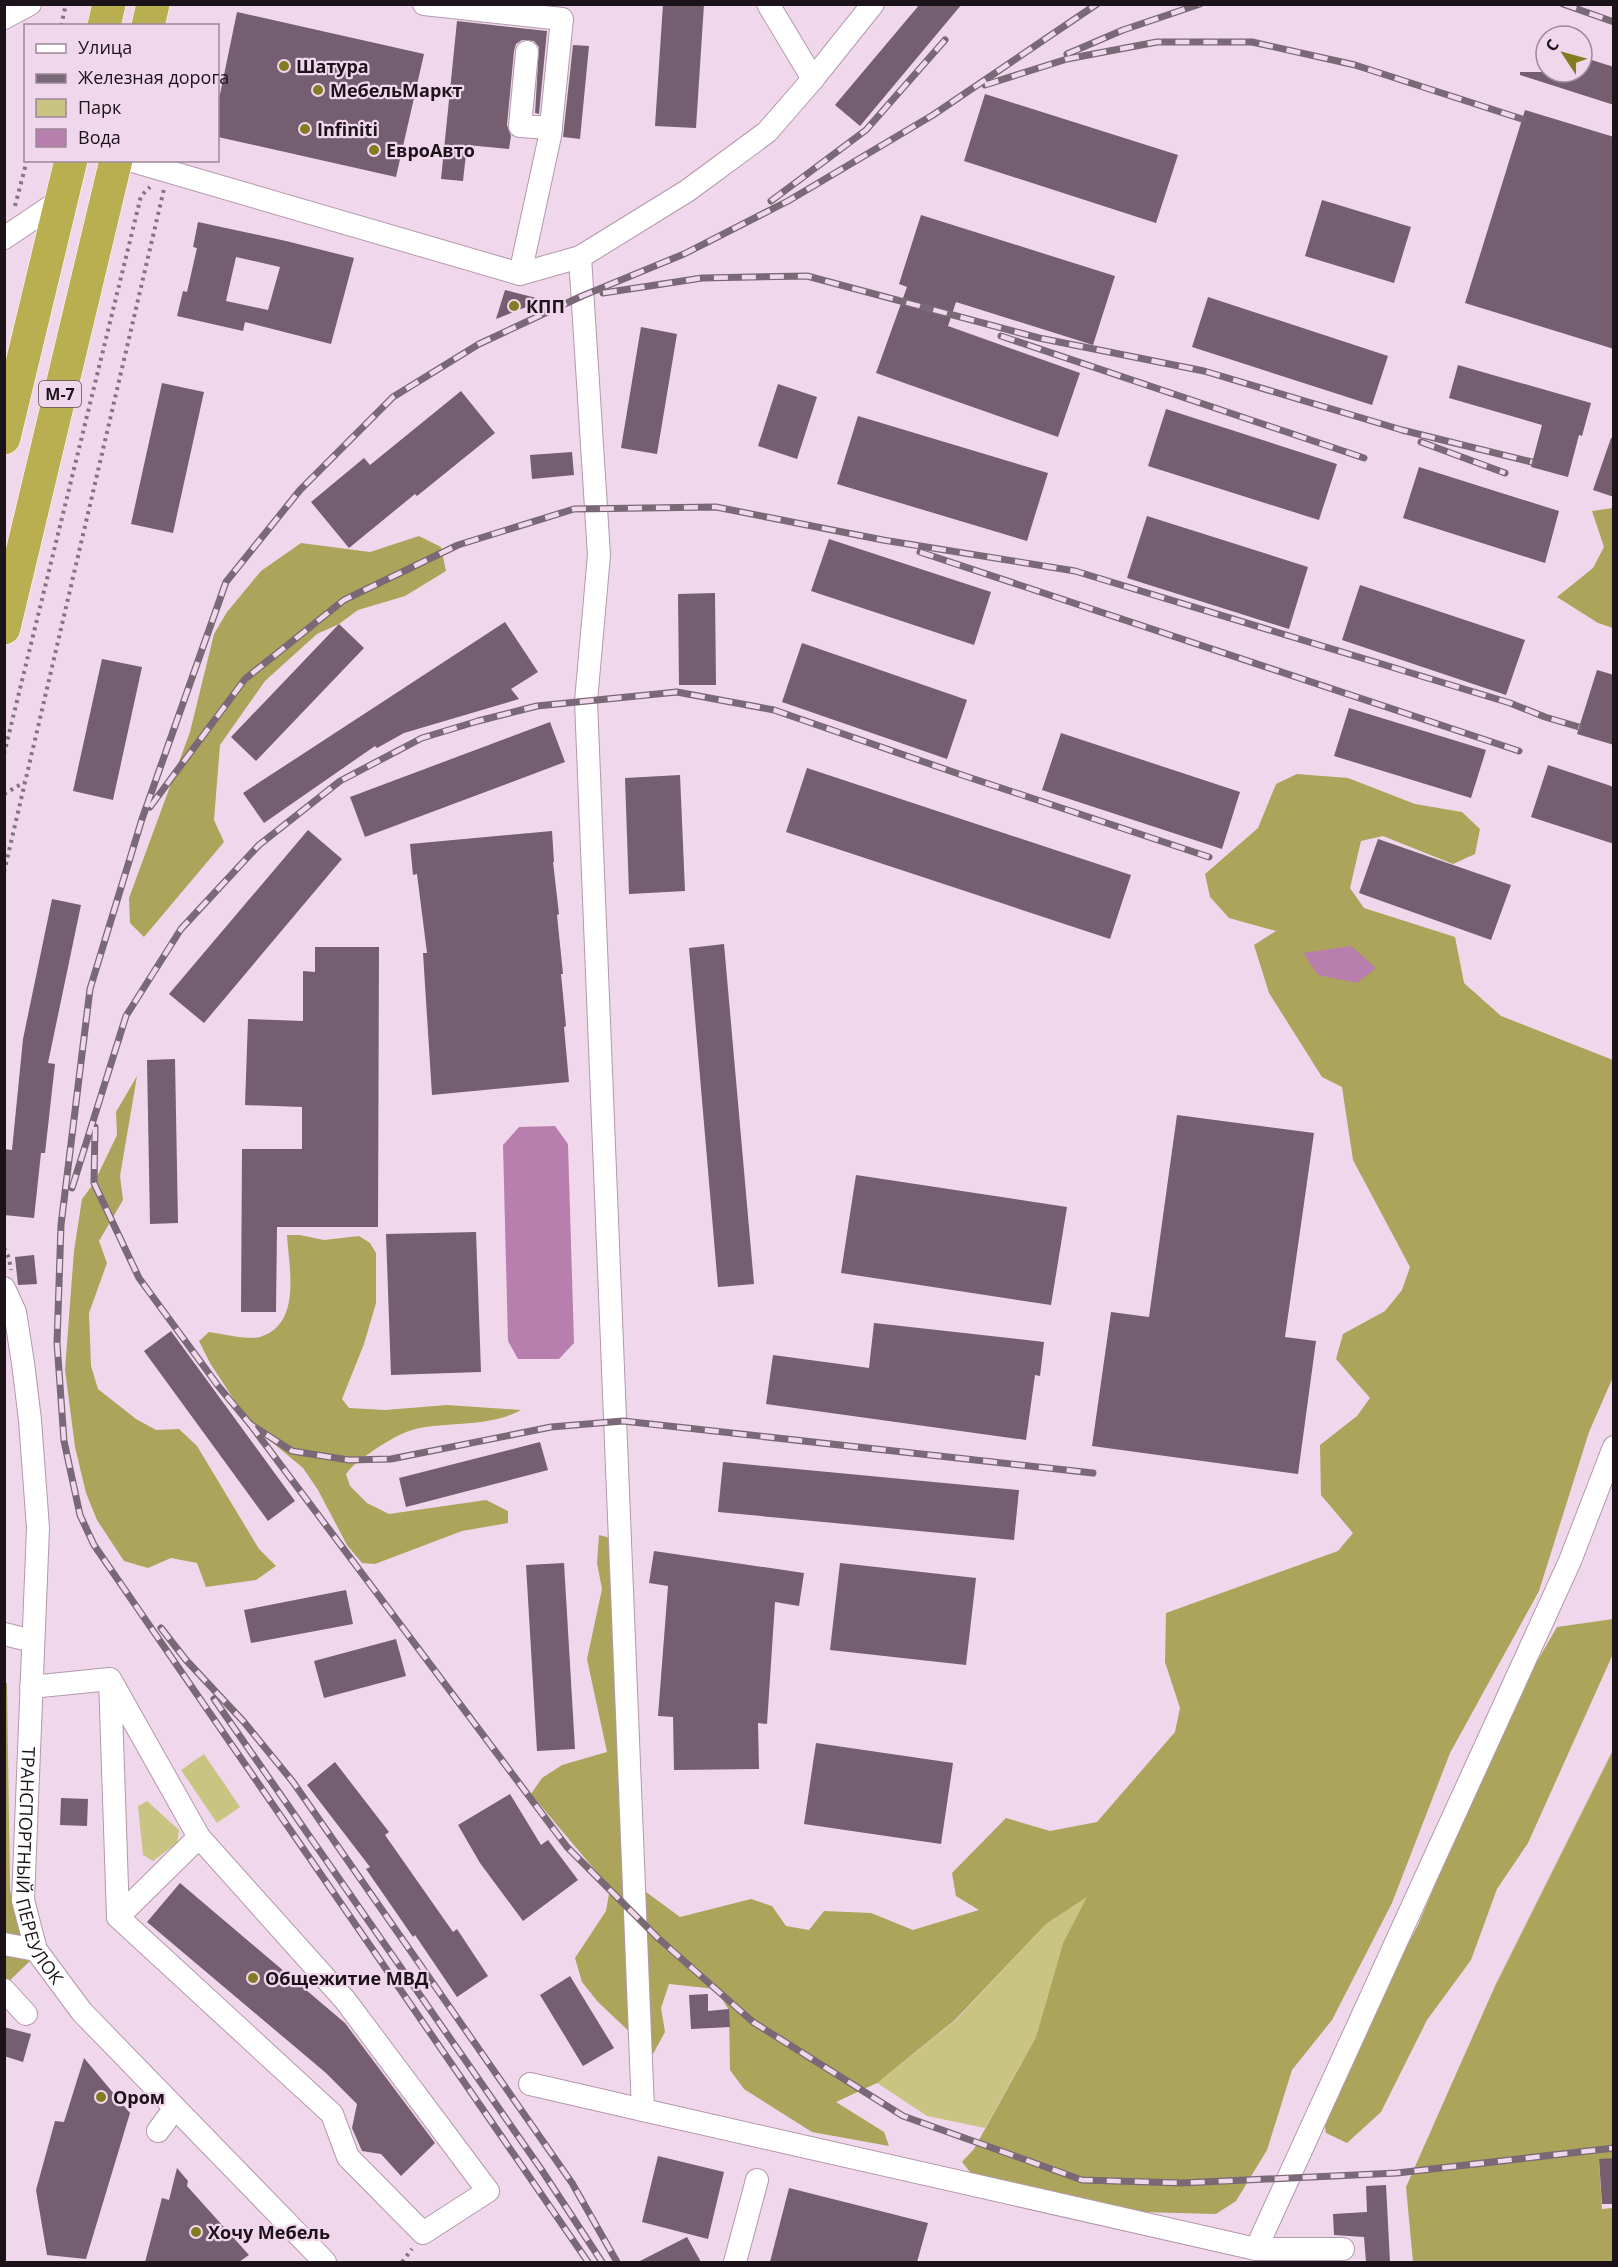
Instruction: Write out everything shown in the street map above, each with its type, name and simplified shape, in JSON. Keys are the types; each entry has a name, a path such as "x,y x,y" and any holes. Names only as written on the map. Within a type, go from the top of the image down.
{"highway":[{"path":"104,24 109,4"},
{"path":"148,24 153,4"},
{"name":"М-7","path":"4,438 71,162"},
{"name":"М-7","path":"4,628 116,162"}],"street":[{"path":"4,18 30,4"},
{"path":"424,4 562,19 551,128 520,274"},
{"path":"768,4 813,79"},
{"path":"136,162 520,274 580,256 687,191 767,132 873,4"},
{"path":"527,52 520,126 551,128"},
{"path":"4,238 62,199"},
{"path":"580,256 600,555 586,701 643,2110"},
{"name":"ТРАНСПОРТНЫЙ ПЕРЕУЛОК","path":"4,1288 15,1312 28,1372 38,1527 23,1900 36,1950 82,2012 325,2262"},
{"path":"4,1332 28,1372"},
{"path":"1256,2249 1565,1572 1614,1447"},
{"path":"4,1634 33,1641"},
{"path":"31,1687 110,1679"},
{"path":"110,1679 199,1837 345,2000 488,2191 423,2233 348,2157 332,2114 118,1917 110,1679"},
{"path":"118,1917 199,1837"},
{"path":"4,1944 36,1950"},
{"path":"4,1990 26,2014"},
{"path":"530,2084 1256,2249 1342,2249"},
{"path":"158,2131 175,2108"},
{"path":"735,2262 757,2180"}],"path":[{"path":"61,24 66,4"},
{"path":"14,213 27,162"},
{"path":"4,754 141,196 168,171"},
{"path":"4,872 168,171"},
{"path":"4,794 26,782"},
{"path":"4,1248 9,1258"}],"green space":[{"path":"204,1754 240,1807 217,1823 181,1770"},
{"path":"147,1801 179,1830 177,1843 153,1861 143,1855 138,1806"},
{"path":"1088,1896 1063,1943 1036,2037 985,2128 927,2116 877,2083 956,2020 1046,1924"}],"shaded area":[{"path":"1613,508 1613,628 1598,623 1557,597 1593,568 1604,547 1592,511"},
{"path":"419,536 441,547 446,571 405,596 358,610 339,624 317,634 265,681 220,745 214,820 224,842 144,937 130,923 129,898 190,732 214,634 227,612 261,571 301,543 370,552"},
{"path":"1297,774 1348,778 1415,804 1462,812 1480,829 1475,854 1453,864 1383,836 1361,841 1350,888 1364,908 1455,937 1464,983 1501,1016 1613,1060 1613,1377 1589,1432 1539,1591 1450,1753 1392,1903 1332,2020 1292,2070 1267,2150 1236,2201 1216,2214 1141,2212 971,2173 962,2162 974,2149 1036,2037 1063,1943 1087,1897 1046,1924 955,2020 877,2083 836,2102 884,2132 889,2146 812,2132 744,2089 730,2070 729,2010 716,1989 669,1984 661,2008 665,2032 653,2054 598,2002 582,1982 575,1958 606,1911 610,1888 531,1794 542,1778 562,1765 607,1752 587,1659 602,1589 597,1563 599,1535 622,1541 642,1889 680,1917 751,1899 772,1906 786,1926 809,1930 824,1911 871,1913 913,1930 979,1910 956,1896 952,1873 1006,1818 1050,1831 1097,1822 1175,1732 1180,1708 1165,1662 1166,1613 1338,1551 1353,1533 1321,1495 1320,1445 1357,1416 1370,1398 1336,1359 1343,1334 1385,1311 1402,1290 1410,1267 1353,1160 1342,1087 1322,1077 1269,993 1254,945 1276,931 1229,918 1210,897 1205,874 1258,828 1276,784"},
{"path":"137,1076 120,1176 123,1200 99,1241 107,1263 89,1313 91,1366 98,1389 136,1419 156,1430 179,1429 197,1446 259,1549 276,1566 256,1580 206,1587 197,1563 171,1558 148,1568 124,1561 97,1520 86,1493 75,1447 65,1370 74,1251 82,1199 94,1183 117,1135 116,1112"},
{"path":"287,1235 324,1240 359,1236 370,1243 376,1253 376,1303 364,1344 342,1399 349,1408 385,1410 447,1405 521,1410 484,1422 433,1426 414,1429 402,1434 374,1450 352,1467 346,1474 350,1486 367,1503 389,1514 486,1500 508,1511 508,1523 462,1531 375,1564 362,1563 347,1545 318,1490 303,1468 250,1424 210,1363 199,1341 209,1332 260,1337 273,1330 282,1320 288,1308 290,1294"},
{"path":"1613,1619 1613,1654 1528,1843 1497,1889 1471,1960 1427,2020 1381,2112 1347,2143 1326,2133 1322,2109 1418,1925 1509,1710 1557,1627"},
{"path":"5,1683 7,1683 10,1891 31,1960 5,1985"},
{"path":"1613,1750 1614,2158 1599,2160 1602,2209 1613,2208 1613,2262 1413,2262 1406,2187 1495,1986"}],"water":[{"path":"1351,946 1376,968 1357,983 1318,975 1303,953"},
{"path":"555,1126 568,1144 574,1343 559,1359 518,1359 508,1341 503,1145 519,1127"}],"building":[{"path":"663,4 704,4 696,128 655,126"},
{"path":"920,4 962,4 860,126 835,105"},
{"name":"МебельМаркт","path":"237,12 424,54 396,177 219,137 219,99"},
{"path":"457,21 547,31 539,114 535,113 539,47 534,41 522,40 516,44 514,51 507,125 511,136 509,149 467,145 463,181 441,179"},
{"path":"573,45 589,46 580,139 563,137"},
{"path":"1594,61 1614,67 1614,105 1548,84 1594,84"},
{"path":"1520,72 1534,72 1534,79 1520,75"},
{"path":"985,94 1178,155 1156,223 964,161"},
{"path":"1525,110 1614,137 1614,349 1465,303"},
{"path":"1322,200 1411,227 1394,283 1305,256"},
{"path":"921,215 1115,276 1093,345 956,302 948,326 1080,373 1058,437 876,373 907,287 899,284"},
{"path":"198,222 354,258 331,344 245,322 243,331 177,316 183,291 187,292 197,248 193,247","holes":["236,257 280,267 268,310 226,301"]},
{"name":"КПП","path":"505,290 544,300 496,319"},
{"path":"1208,297 1388,356 1372,405 1192,347"},
{"path":"641,327 677,334 657,454 621,448"},
{"path":"1458,365 1591,403 1582,436 1579,435 1568,477 1531,467 1542,425 1449,398"},
{"path":"162,383 204,392 173,533 131,524"},
{"path":"778,384 817,397 797,459 758,446"},
{"path":"461,391 495,433 349,548 311,502 364,458 370,465"},
{"path":"1166,409 1337,464 1319,520 1148,466"},
{"path":"858,416 1048,473 1027,541 837,484"},
{"path":"1611,438 1614,438 1614,497 1593,490"},
{"path":"572,452 574,475 532,479 530,455"},
{"path":"1419,467 1559,511 1545,563 1403,518"},
{"path":"1147,516 1308,567 1289,629 1127,578"},
{"path":"829,539 991,592 974,645 811,591"},
{"path":"1360,585 1525,640 1506,695 1342,640"},
{"path":"715,593 716,685 679,685 678,594"},
{"path":"505,622 538,672 511,689 519,699 404,733 377,748 375,746 264,823 243,793"},
{"path":"339,624 364,648 256,761 231,737"},
{"path":"802,643 967,700 947,759 782,702"},
{"path":"102,659 142,667 113,800 73,791"},
{"path":"1597,670 1614,675 1614,745 1577,734"},
{"path":"1349,708 1486,750 1471,798 1334,756"},
{"path":"550,722 565,762 365,837 350,797"},
{"path":"1061,733 1240,792 1222,849 1042,790"},
{"path":"1548,765 1614,787 1614,844 1531,817"},
{"path":"807,768 1131,875 1110,939 786,832"},
{"path":"680,775 685,891 629,894 625,778"},
{"path":"308,830 342,859 204,1023 169,994"},
{"path":"552,831 569,1082 432,1095 423,953 427,953 417,874 413,875 410,844"},
{"path":"1378,839 1511,885 1491,940 1359,893"},
{"path":"52,899 81,905 48,1063 55,1064 45,1153 41,1153 34,1218 4,1215 4,1149 12,1150 23,1039"},
{"path":"724,944 754,1284 718,1287 689,948"},
{"path":"315,947 379,947 378,1227 277,1227 276,1312 241,1312 242,1149 302,1149 302,1107 245,1105 248,1019 303,1021 303,971 315,972"},
{"path":"175,1059 178,1223 150,1224 147,1060"},
{"path":"1177,1115 1314,1133 1285,1337 1316,1341 1298,1474 1092,1446 1111,1312 1149,1317"},
{"path":"856,1175 1067,1207 1051,1305 841,1273"},
{"path":"476,1232 481,1372 391,1375 386,1234"},
{"path":"34,1255 37,1284 18,1285 15,1257"},
{"path":"874,1323 1044,1342 1040,1376 1035,1375 1026,1440 766,1404 773,1355 869,1368"},
{"path":"171,1331 295,1501 268,1521 144,1351"},
{"path":"540,1442 548,1470 406,1507 399,1478"},
{"path":"723,1462 1019,1490 1014,1540 718,1512"},
{"path":"654,1551 804,1573 799,1606 775,1602 767,1724 758,1723 759,1769 674,1770 673,1717 658,1716 668,1586 649,1583"},
{"path":"564,1563 575,1749 537,1751 526,1565"},
{"path":"840,1563 976,1578 966,1665 830,1650"},
{"path":"346,1590 353,1624 251,1643 244,1610"},
{"path":"396,1639 406,1676 324,1698 314,1661"},
{"path":"816,1743 953,1763 941,1844 804,1824"},
{"path":"335,1762 389,1832 385,1835 453,1932 457,1929 488,1976 457,1997 366,1869 370,1867 307,1785"},
{"path":"510,1794 541,1845 548,1840 578,1880 523,1921 480,1863 458,1825"},
{"path":"61,1798 88,1799 87,1826 60,1825"},
{"name":"Общежитие МВД","path":"180,1883 345,2023 435,2143 401,2176 381,2154 362,2151 352,2128 357,2104 326,2073 147,1922"},
{"path":"570,1976 614,2048 583,2066 540,1995"},
{"path":"708,1994 708,2011 729,2009 730,2027 691,2029 689,1995"},
{"path":"4,2027 31,2034 23,2062 4,2056"},
{"path":"84,2058 130,2113 86,2259 47,2255 36,2190 55,2121 64,2122"},
{"path":"658,2156 724,2172 708,2239 642,2222"},
{"path":"1614,2158 1614,2204 1602,2204 1599,2159"},
{"path":"177,2168 188,2181 187,2186 249,2255 239,2262 145,2262 162,2198 169,2200"},
{"path":"1386,2185 1390,2262 1366,2262 1364,2237 1334,2235 1333,2214 1367,2212 1366,2186"},
{"path":"789,2188 928,2223 917,2262 770,2262"},
{"path":"687,2237 701,2262 638,2262"}],"railway":[{"path":"588,2262 94,1545 80,1515 64,1441 57,1343 61,1225 90,989 142,819 226,582 300,490 393,397 479,344 582,296 684,254 788,201 933,115 1097,4"},
{"path":"1067,54 1123,30 1200,4"},
{"path":"1563,4 1614,22"},
{"path":"771,201 866,130 945,40"},
{"path":"985,85 1067,59 1157,42 1252,42 1355,65 1522,119"},
{"path":"603,293 702,278 807,276 1039,338 1204,371 1402,430 1532,462"},
{"path":"1001,336 1364,458"},
{"path":"1421,442 1505,473"},
{"path":"150,807 245,679 344,600 458,545 574,509 716,507 883,540 1075,571 1510,703 1579,727"},
{"path":"920,552 1519,751"},
{"path":"72,1188 126,1016 181,929 259,845 340,781 422,738 478,721 537,706 677,692 774,710 1209,857"},
{"path":"95,1127 94,1183 139,1278 219,1387 250,1424 292,1451 349,1460 391,1459 551,1427 623,1421 1093,1473"},
{"path":"250,1424 567,1847 658,1938 753,2022 903,2116 1082,2180 1182,2183 1397,2173 1614,2148"},
{"path":"161,1628 186,1660 244,1722 293,1782 572,2183 617,2262"},
{"path":"214,1699 541,2169 602,2262"}],"place":[{"name":"Шатура","path":"284,66"},
{"name":"МебельМаркт","path":"318,90"},
{"name":"Infiniti","path":"305,129"},
{"name":"ЕвроАвто","path":"374,150"},
{"name":"КПП","path":"514,306"},
{"name":"Общежитие МВД","path":"253,1978"},
{"name":"Ором","path":"101,2097"},
{"name":"Хочу Мебель","path":"196,2232"}]}
